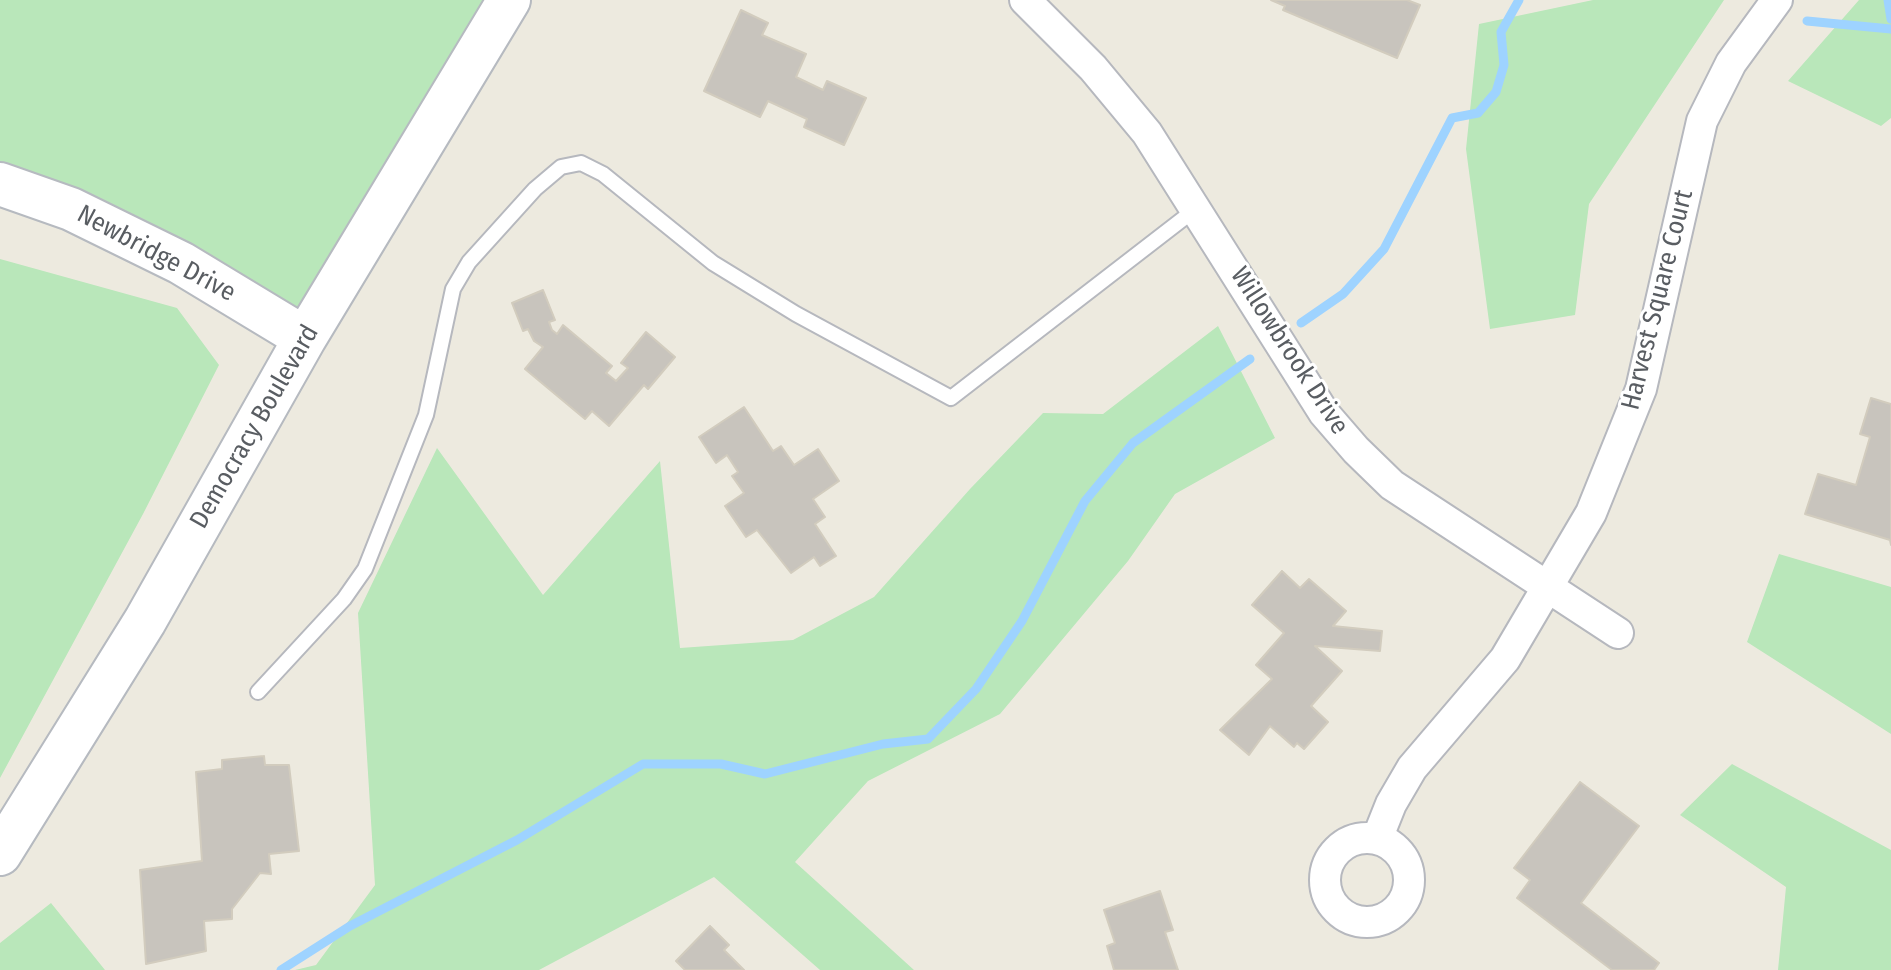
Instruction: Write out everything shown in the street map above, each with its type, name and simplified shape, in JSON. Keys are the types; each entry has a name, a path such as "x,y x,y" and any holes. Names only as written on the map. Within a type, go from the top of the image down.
{"main road":[{"name":"Democracy Boulevard","path":"0,854 145,621 305,338 509,0"},
{"name":"Newbridge Drive","path":"0,184 71,209 181,263 305,338"}],"street":[{"name":"Willowbrook Drive","path":"1025,0 1093,68 1147,133 1197,207 1324,413 1356,450 1392,485 1618,633"},
{"name":"Harvest Square Court","path":"1377,839 1391,804 1412,768 1505,659 1591,513 1641,389 1702,121 1731,63 1777,0"}],"lane":[{"path":"258,692 344,599 365,569 426,415 453,289 469,262 535,189 561,167 581,163 603,174 713,263 951,398 1197,207"}],"green space":[{"path":"0,0 511,0 305,338 0,187"},
{"path":"1593,0 1724,0 1589,204 1575,315 1490,329 1466,149 1479,24"},
{"path":"1859,0 1891,0 1891,118 1881,126 1788,81"},
{"path":"0,259 177,308 219,365 143,514 0,778"},
{"path":"1218,326 1275,438 1175,494 1128,561 1000,714 868,781 795,862 914,970 820,970 714,877 539,970 295,970 316,965 375,885 358,613 437,448 543,595 660,461 680,648 793,640 874,597 1043,413 1103,414"},
{"path":"1779,554 1891,587 1891,734 1747,642"},
{"path":"1732,764 1891,850 1891,970 1778,970 1786,887 1680,815"},
{"path":"51,903 105,970 0,970 0,943"}],"building":[{"path":"1271,0 1407,0 1420,5 1397,58 1283,10 1285,6"},
{"path":"741,10 768,23 762,35 806,54 796,77 823,90 827,81 866,98 844,145 804,127 807,119 768,101 760,117 704,91"},
{"path":"543,290 555,320 549,322 552,330 557,334 563,325 612,366 606,373 616,381 628,368 621,363 646,332 675,357 648,389 644,385 609,426 592,411 585,419 525,369 543,347 534,341 528,329 523,331 512,303"},
{"path":"1871,398 1891,404 1891,545 1890,540 1805,514 1818,474 1856,485 1870,437 1860,434"},
{"path":"744,407 773,451 781,446 794,465 818,449 839,481 813,499 825,517 815,524 836,556 820,566 814,557 791,573 757,530 746,537 725,506 744,493 732,476 738,472 727,455 716,463 699,437"},
{"path":"1282,571 1300,588 1309,579 1346,611 1333,626 1382,631 1380,651 1315,646 1342,671 1311,706 1328,722 1304,749 1297,743 1294,747 1270,726 1249,755 1220,730 1272,679 1256,665 1284,633 1252,605"},
{"path":"264,756 265,765 289,765 299,851 269,854 271,874 260,873 232,909 232,919 204,921 206,951 146,964 140,870 202,861 196,772 222,769 222,760"},
{"path":"1580,782 1639,826 1581,903 1659,963 1654,970 1612,970 1517,898 1530,880 1514,868"},
{"path":"1160,891 1173,930 1165,932 1178,970 1114,970 1107,946 1115,943 1104,910"},
{"path":"710,926 729,945 724,950 744,970 685,970 676,961"}],"waterway":[{"path":"1301,323 1343,294 1384,249 1452,118 1478,113 1496,92 1504,65 1501,32 1519,0"},
{"path":"1888,0 1891,19"},
{"path":"1807,21 1891,29"},
{"path":"281,970 350,926 517,840 643,764 721,764 765,774 883,744 928,739 976,689 1022,621 1085,501 1133,443 1250,359"}]}
